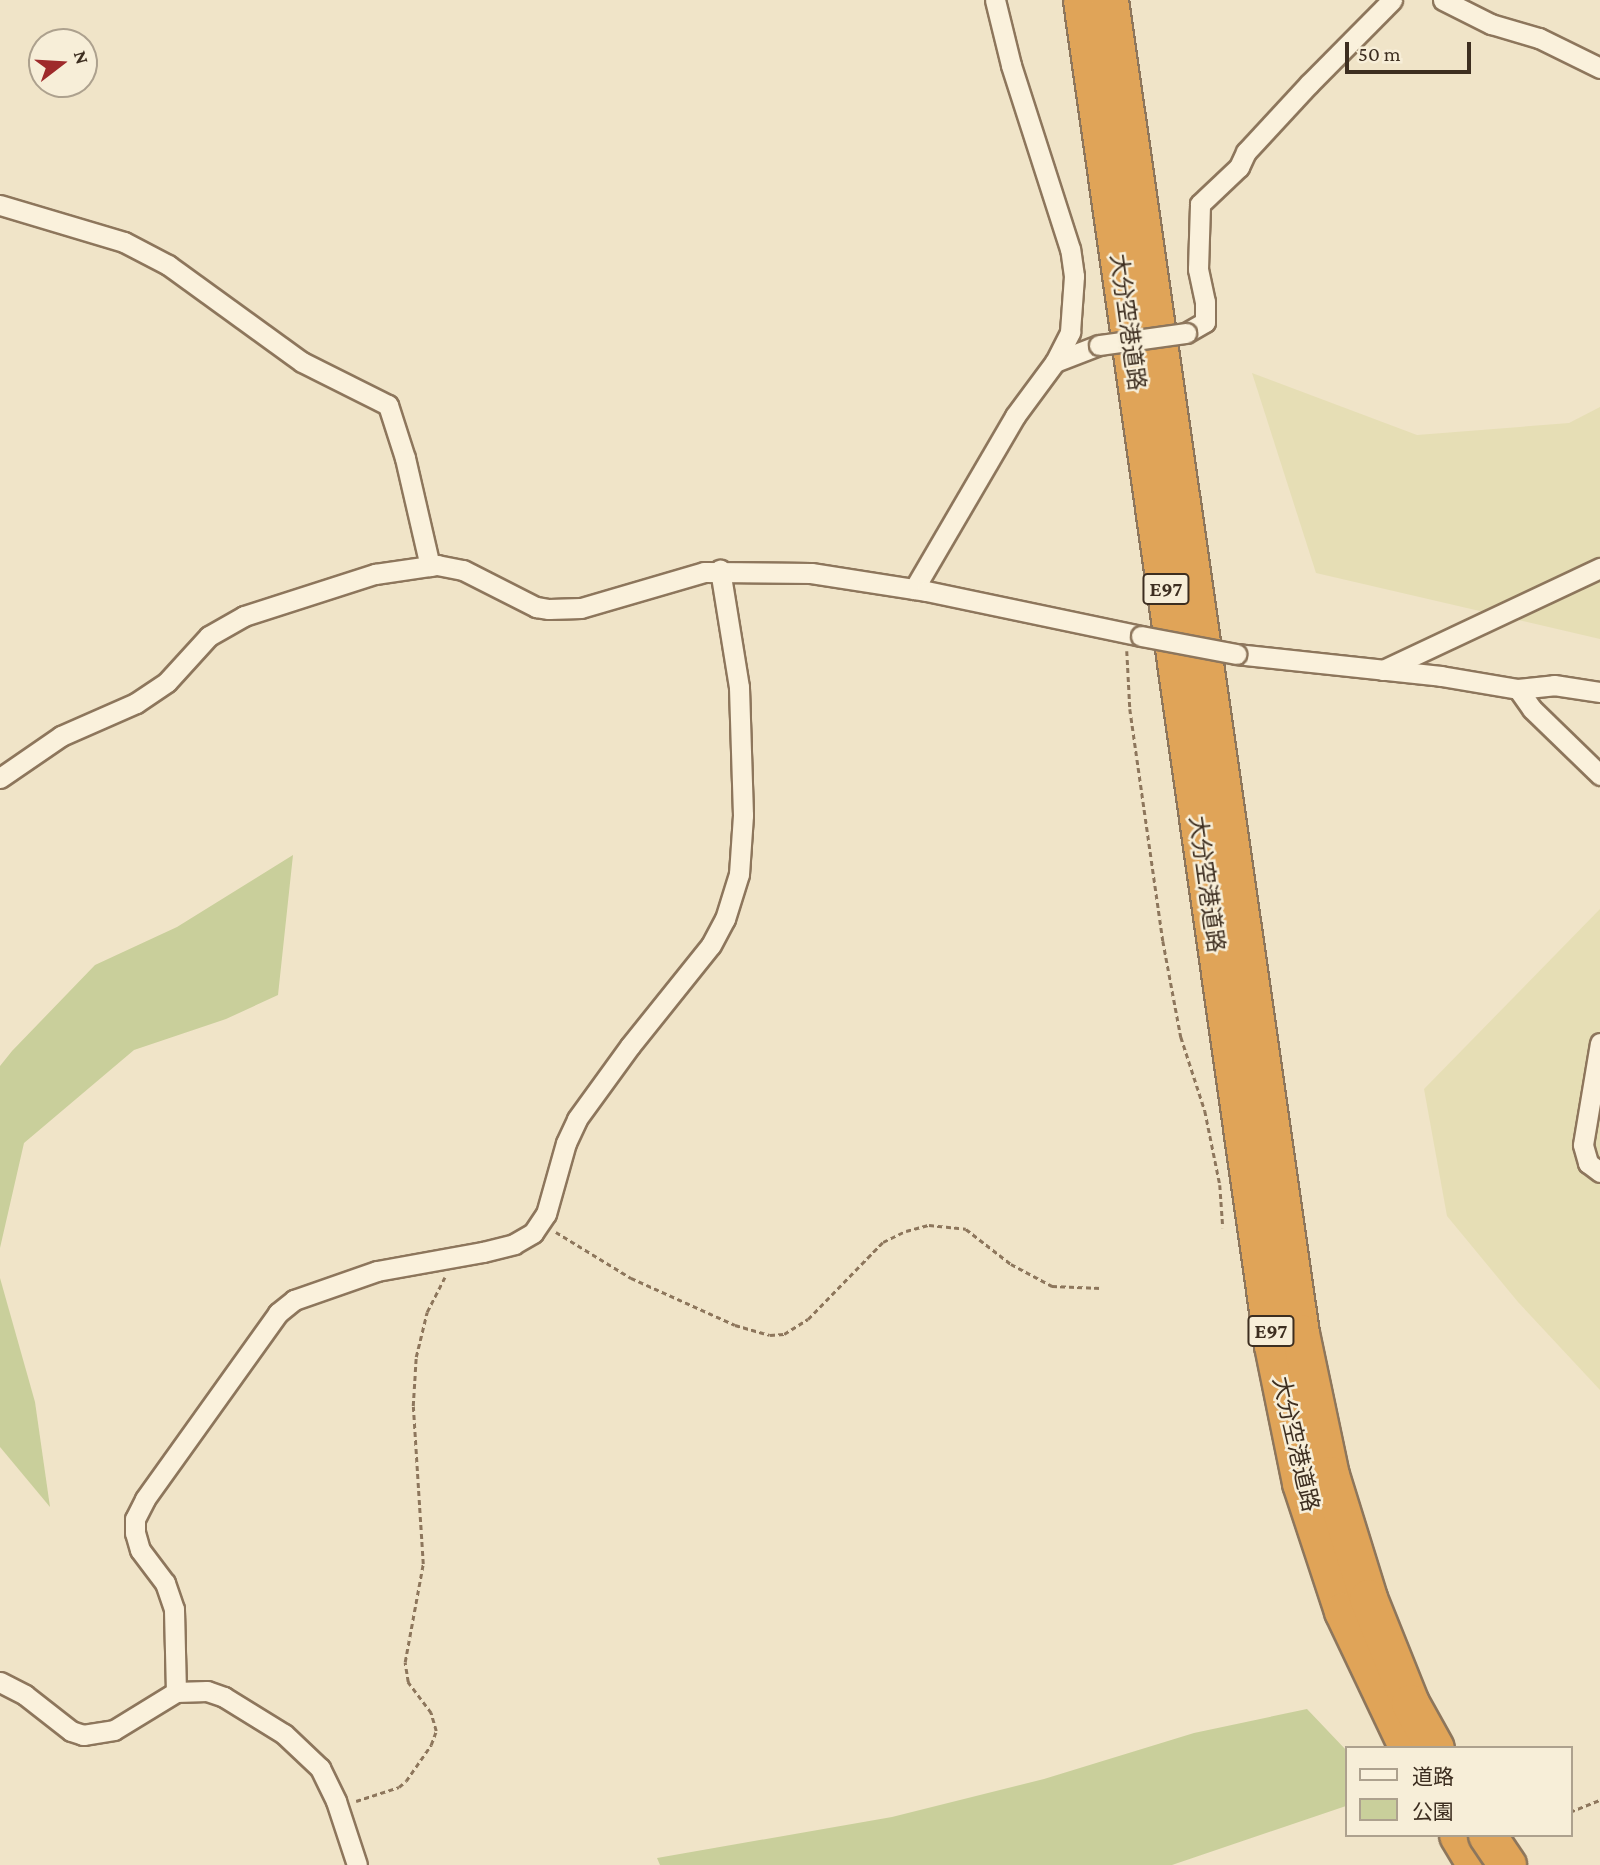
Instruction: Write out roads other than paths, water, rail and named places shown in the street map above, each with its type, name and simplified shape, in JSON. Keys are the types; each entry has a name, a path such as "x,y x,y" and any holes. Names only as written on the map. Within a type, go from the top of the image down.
{"highway":[{"name":"大分空港道路","path":"1082,0 1262,1176 1300,1333 1316,1479 1343,1611 1407,1746"},
{"name":"大分空港道路","path":"1109,0 1262,1176"},
{"name":"大分空港道路","path":"1316,1479 1410,1703 1434,1746"},
{"path":"1459,1837 1476,1865"},
{"path":"1488,1837 1507,1865"}],"street":[{"path":"914,589 1015,416 1055,362 1070,332 1074,276 1070,250 1011,65 995,0"},
{"path":"1055,362 1099,345 1186,333 1205,322 1205,302 1198,269 1200,204 1239,167 1246,152 1392,0"},
{"path":"1443,0 1491,24 1539,38 1600,68"},
{"path":"0,205 124,242 168,265 302,362 388,405 405,458 430,566"},
{"path":"0,778 61,736 136,703 167,682 209,636 244,616 376,575 430,566 463,570 536,607 549,609 581,608 704,572 720,570 811,573 914,589 1236,654 1441,676 1518,690 1555,685 1600,692"},
{"path":"1381,671 1600,568"},
{"path":"176,1692 174,1609 165,1584 140,1550 135,1533 135,1519 145,1499 278,1313 294,1300 387,1268 514,1244 525,1239 541,1224 566,1143 577,1119 630,1046 711,945 732,905 742,844 739,687 720,570"},
{"path":"1518,690 1532,709 1600,775"},
{"path":"1600,1043 1583,1145 1588,1163 1600,1172"},
{"path":"0,1682 24,1695 71,1731 83,1735 114,1730 176,1692 207,1691 225,1697 259,1716 320,1768 338,1807 356,1865"}]}
